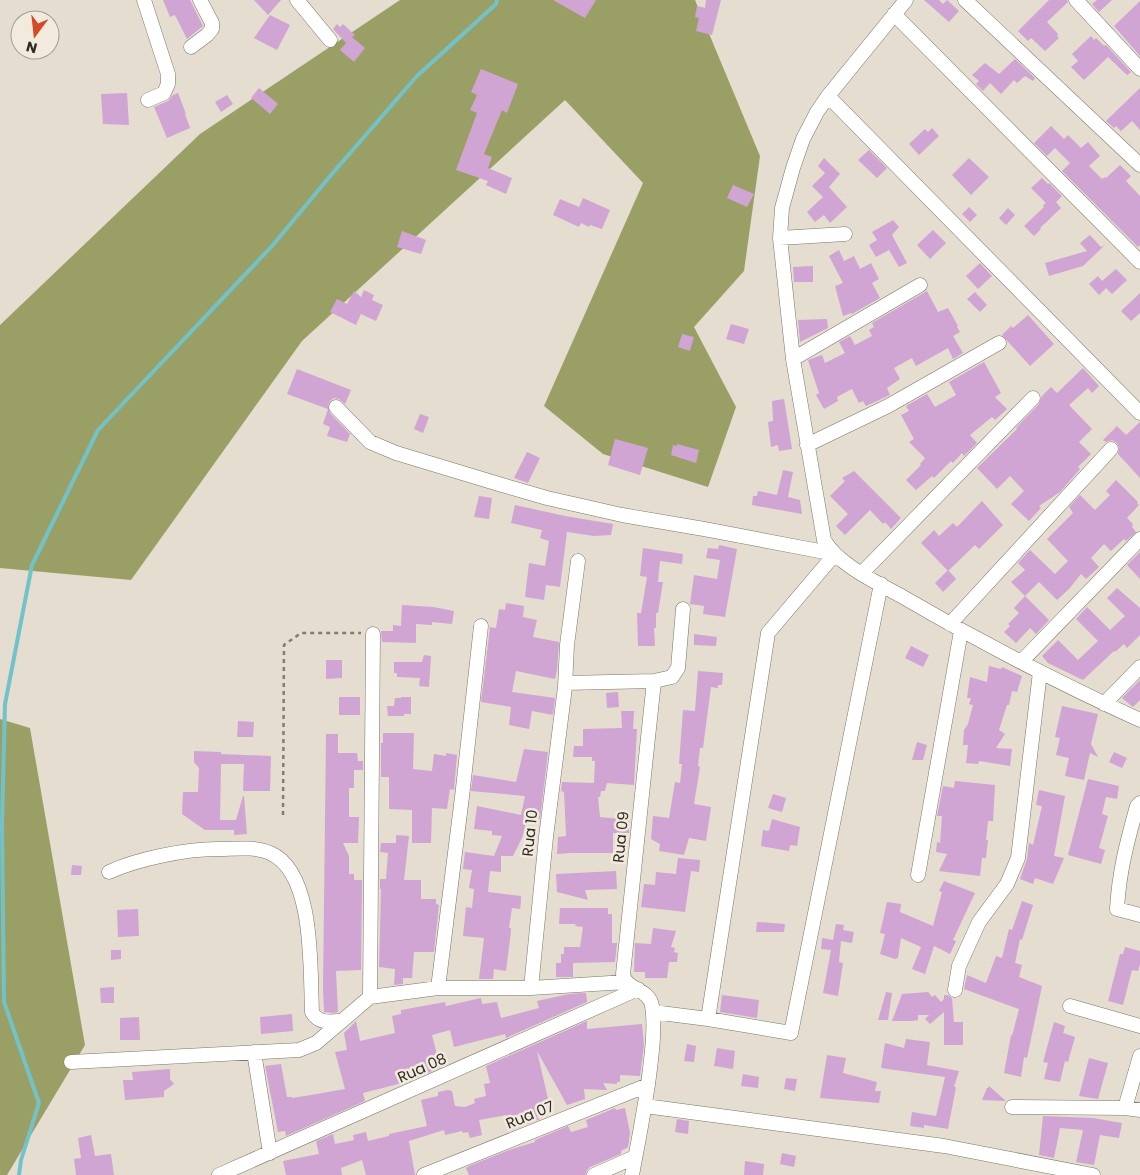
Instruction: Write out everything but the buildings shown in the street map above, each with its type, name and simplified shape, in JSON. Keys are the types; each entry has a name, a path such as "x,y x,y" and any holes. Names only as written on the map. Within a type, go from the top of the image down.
{"street":[{"path":"144,0 168,74 168,84 164,94 148,100"},
{"path":"192,46 207,36 212,30 212,23 200,0"},
{"path":"297,0 330,40"},
{"path":"906,0 817,112 793,168 782,208 780,238 793,359 821,532 827,546 834,554 862,573 955,628 1104,704 1140,720"},
{"path":"966,0 1140,165"},
{"path":"1076,0 1140,69"},
{"path":"894,14 1140,262"},
{"path":"828,96 1140,413"},
{"path":"780,238 845,234"},
{"path":"793,359 920,285"},
{"path":"807,445 888,406 999,343"},
{"path":"862,573 1033,398"},
{"path":"336,408 370,442 502,485 547,498 622,515 834,554"},
{"path":"918,875 955,628 1111,449"},
{"path":"1021,662 1140,539"},
{"path":"708,1019 768,633 834,554"},
{"name":"Rua 10","path":"530,988 578,561"},
{"path":"653,1012 791,1033 881,584"},
{"path":"565,683 654,681 672,677 678,668 683,609"},
{"path":"438,988 481,626"},
{"path":"370,997 373,634"},
{"path":"1104,704 1140,667"},
{"path":"955,990 959,966 979,922 1007,884 1018,858 1040,672"},
{"name":"Rua 09","path":"632,985 623,974 654,681"},
{"path":"1140,803 1137,806 1122,859 1117,909 1140,915"},
{"path":"109,872 124,864 199,849 269,852 284,861 294,876 306,914 312,1012 316,1019 321,1021 340,1021"},
{"path":"71,1062 299,1050 309,1047 324,1037 340,1021 370,997 438,988 632,985 649,998 653,1012 652,1050 648,1085 632,1175"},
{"name":"Rua 08","path":"219,1175 632,985"},
{"path":"1070,1006 1140,1026"},
{"path":"254,1052 270,1153"},
{"path":"1125,1108 1140,1056"},
{"name":"Rua 07","path":"424,1175 648,1085"},
{"path":"645,1106 944,1146 1092,1175"},
{"path":"1012,1107 1125,1108 1140,1110"},
{"path":"594,1175 636,1157"}],"path":[{"path":"283,815 284,645 300,633 373,634"}],"green space":[{"path":"400,0 695,0 760,156 744,271 694,327 736,407 708,487 603,454 544,406 643,183 565,100 302,341 131,580 0,568 0,325 200,134"},
{"path":"0,719 30,728 85,1045 7,1175 0,1175"}],"waterway":[{"path":"19,1175 21,1160 39,1103 4,1002 2,824 5,704 32,565 98,430 273,245 417,76 496,4 497,0"}]}
